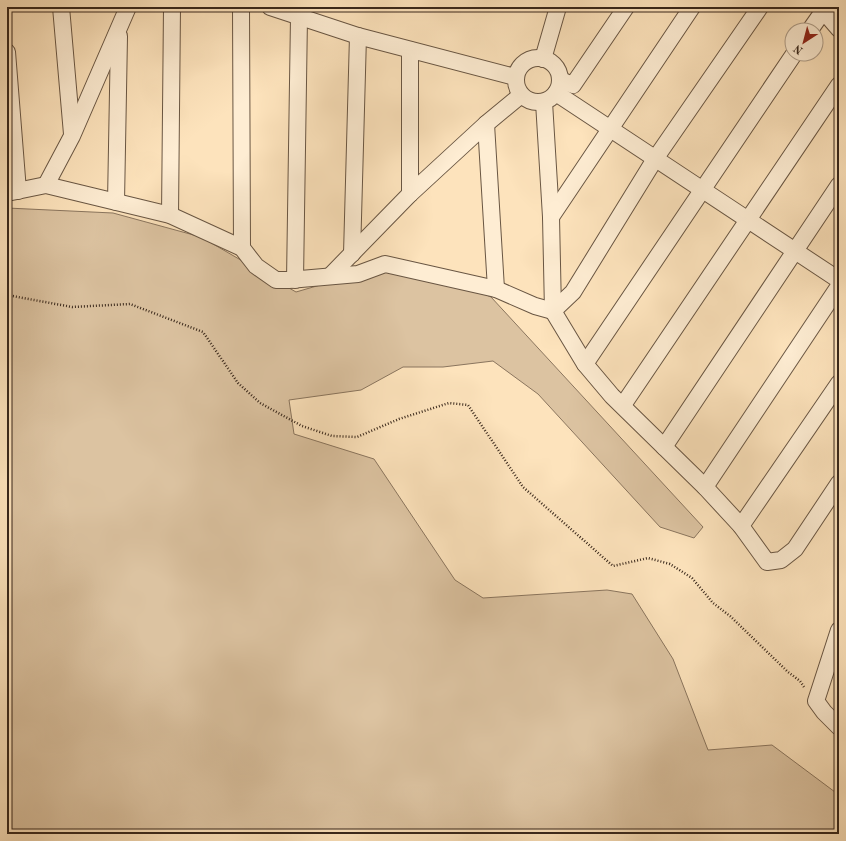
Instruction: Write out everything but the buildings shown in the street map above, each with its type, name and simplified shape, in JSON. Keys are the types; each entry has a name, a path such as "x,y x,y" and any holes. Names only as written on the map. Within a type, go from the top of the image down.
{"street":[{"path":"61,7 72,136"},
{"path":"46,185 72,136 128,7"},
{"path":"170,215 172,7"},
{"path":"241,7 242,248"},
{"path":"270,7 358,36 515,77"},
{"path":"543,59 556,7"},
{"path":"626,7 574,85 553,92 537,103 530,102 518,92 515,77 522,64 536,58 550,62 555,66 559,73 553,92 551,217 553,310 585,364 612,396 705,487 742,526 768,562 781,560 795,549 839,483"},
{"path":"551,217 692,7"},
{"path":"553,310 573,292 656,159 760,7"},
{"path":"815,22 822,9 839,29"},
{"path":"295,280 299,17"},
{"path":"116,202 119,28"},
{"path":"352,254 358,36"},
{"path":"410,50 410,194"},
{"path":"7,52 12,192 46,185 170,215 242,248 256,266 276,280 295,280 358,274 385,264 496,289 535,306 553,310"},
{"path":"585,364 789,62"},
{"path":"623,406 839,85"},
{"path":"553,92 839,280"},
{"path":"330,276 410,194 486,124 521,95"},
{"path":"486,124 496,289"},
{"path":"664,447 839,185"},
{"path":"705,487 839,286"},
{"path":"742,526 839,382"},
{"path":"839,630 816,701 824,712 839,727"}],"path":[{"path":"7,295 72,307 130,304 203,332 238,382 260,403 302,426 332,436 357,437 398,419 449,403 468,405 523,487 613,566 648,558 670,564 692,578 714,603 730,616 788,672 800,681 816,701"}],"shaded area":[{"path":"7,208 113,213 201,237 296,292 358,274 418,265 491,297 703,527 694,538 660,527 538,394 493,361 443,367 403,367 361,390 289,400 294,434 374,459 455,580 483,598 607,590 632,594 673,659 708,750 772,745 839,795 839,834 7,834"}]}
